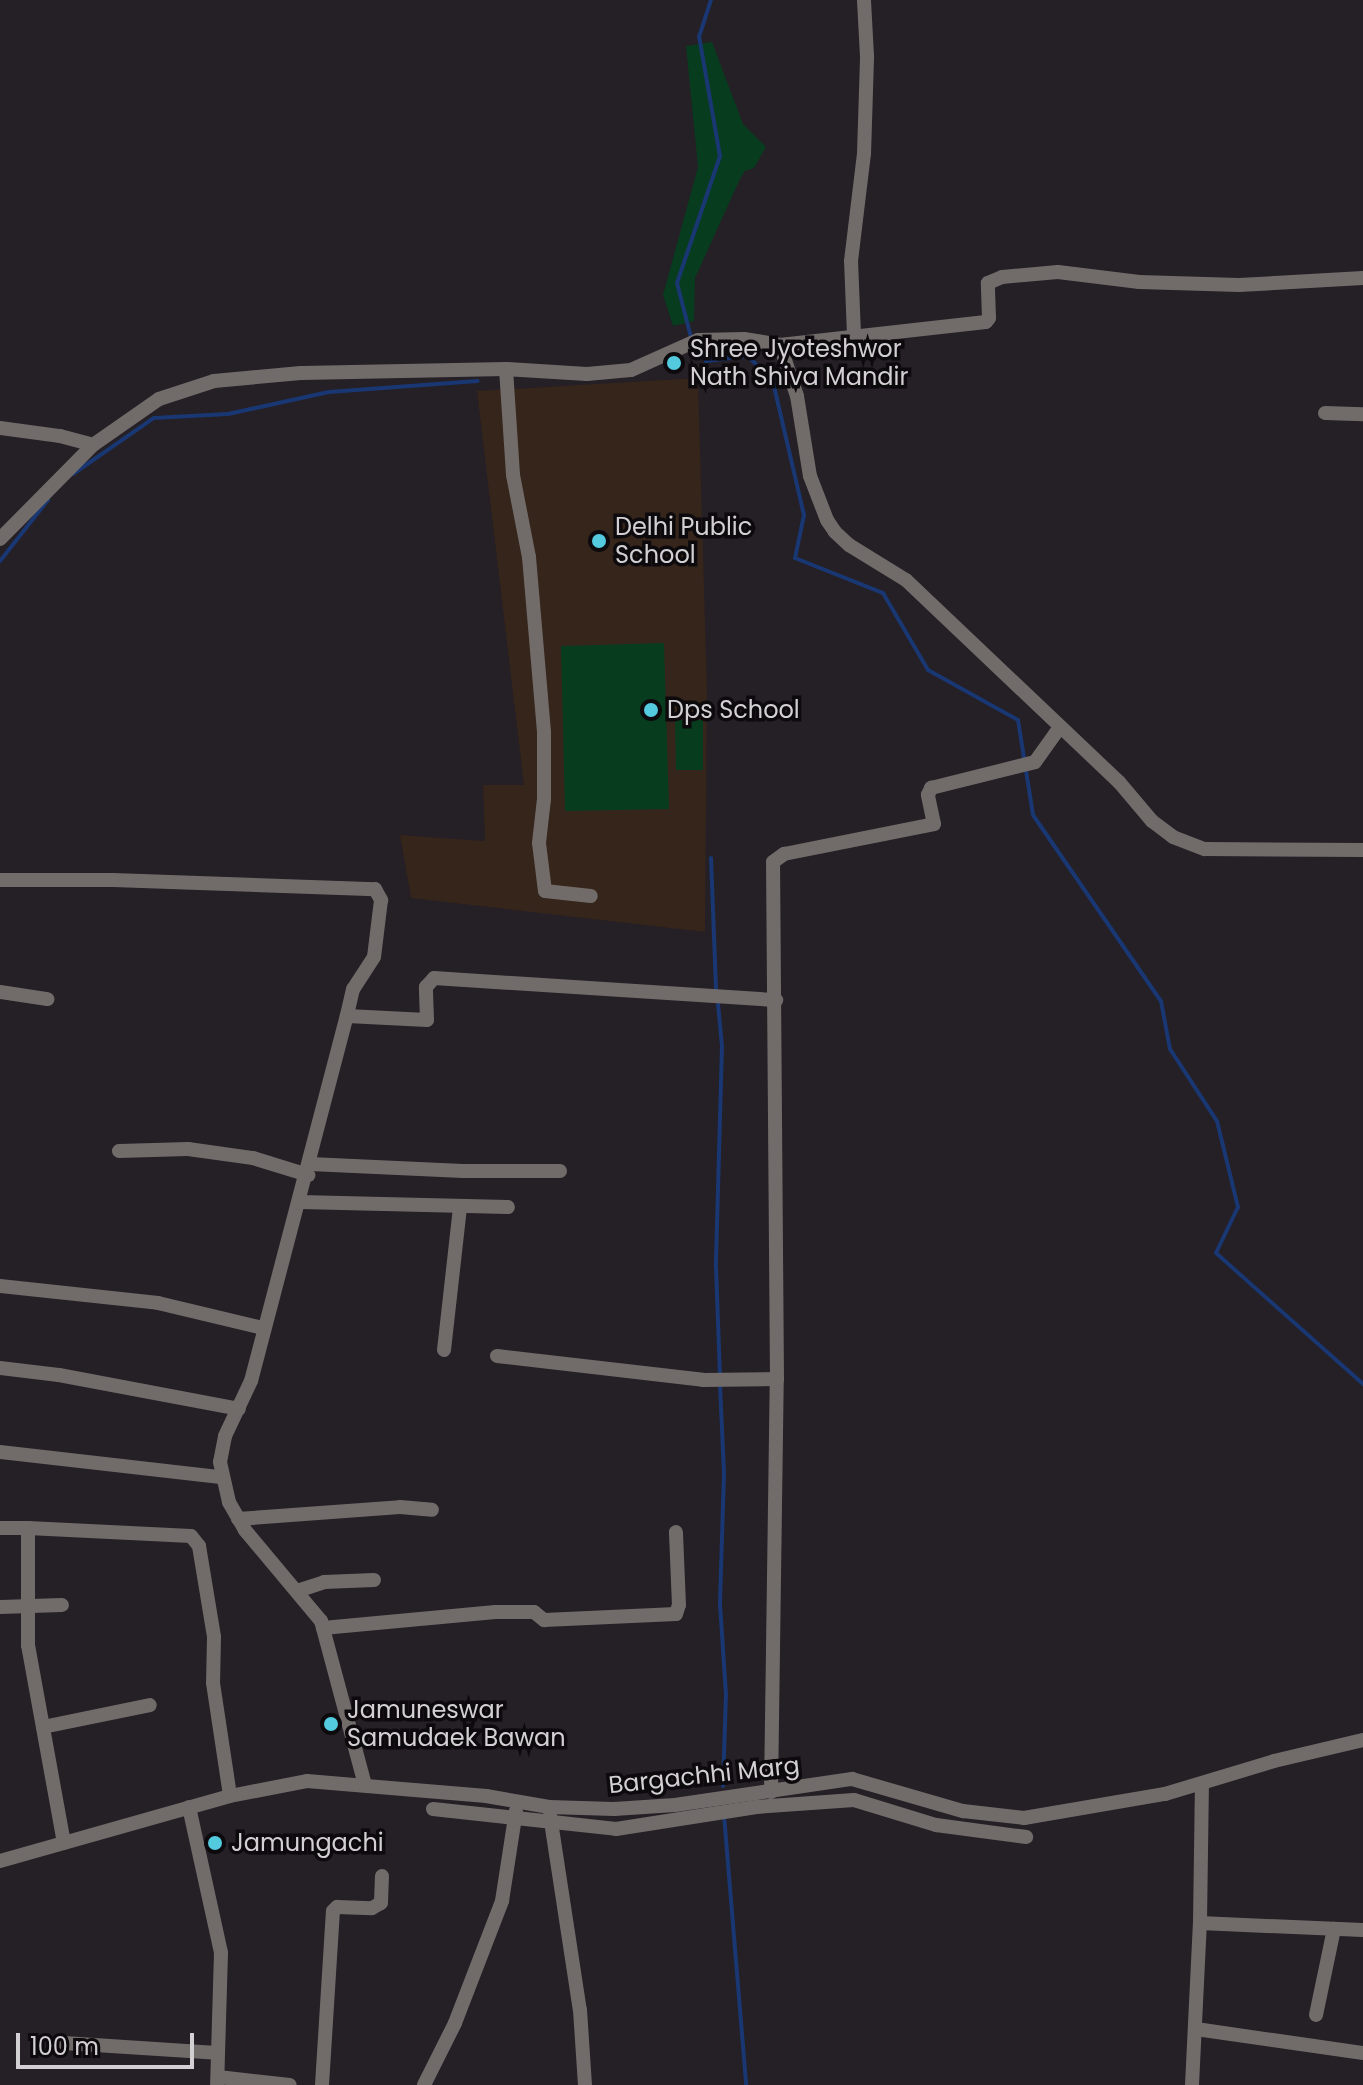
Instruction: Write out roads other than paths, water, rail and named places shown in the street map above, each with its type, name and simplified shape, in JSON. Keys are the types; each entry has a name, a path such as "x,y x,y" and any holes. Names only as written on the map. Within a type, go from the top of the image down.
{"street":[{"path":"854,335 851,261 864,154 867,56 864,0"},
{"path":"0,539 93,445 159,399 214,381 301,373 506,369 587,374 631,370 691,342 744,339 780,345 986,322 989,318 988,283 1002,277 1058,272 1139,282 1239,285 1363,278"},
{"path":"780,345 797,396 810,476 827,520 835,532 849,545 906,580 1119,782 1152,821 1173,837 1205,849 1363,850"},
{"path":"506,369 513,475 529,557 544,732 544,799 539,843 545,891 591,896"},
{"path":"1325,413 1363,414"},
{"path":"0,428 60,436 93,445"},
{"path":"771,1792 777,1379 773,862 777,856 934,824 928,795 934,786 1035,762 1060,727"},
{"path":"0,880 113,880 375,889 381,900 374,957 353,989 309,1169 263,1328 251,1381 222,1448 221,1477 238,1519 323,1628 365,1785"},
{"path":"347,1016 427,1020 426,987 434,978 776,1000"},
{"path":"0,992 47,999"},
{"path":"119,1151 188,1149 309,1169 560,1171"},
{"path":"300,1202 508,1207"},
{"path":"444,1350 460,1207"},
{"path":"0,1286 158,1303 263,1328"},
{"path":"497,1356 703,1380 777,1379"},
{"path":"0,1368 59,1375 239,1409"},
{"path":"0,1452 221,1477"},
{"path":"238,1519 400,1507 432,1510"},
{"path":"0,1528 191,1536 199,1546 214,1637 213,1683 230,1796"},
{"path":"28,1528 28,1645 64,1843"},
{"path":"323,1628 495,1612 534,1612 544,1620 676,1614 679,1605 676,1532"},
{"path":"297,1591 324,1582 374,1580"},
{"path":"0,1607 62,1605"},
{"path":"43,1727 150,1705"},
{"name":"Bargachhi Marg","path":"0,1861 230,1796 307,1781 549,1807 614,1809 675,1805 852,1779 963,1811 1024,1818 1090,1809 1202,1784 1274,1761 1363,1740"},
{"path":"1192,2085 1200,1923 1202,1784"},
{"path":"433,1809 515,1821 616,1829 756,1807 854,1800 936,1825 1026,1837"},
{"path":"424,2085 455,2023 502,1901 517,1803"},
{"path":"189,1807 221,1953 217,2081 290,2085"},
{"path":"549,1807 580,2010 585,2085"},
{"path":"322,2085 333,1911 337,1907 372,1908 381,1903 382,1876"},
{"path":"1200,1923 1363,1930"},
{"path":"1316,2015 1334,1929"},
{"path":"1196,2029 1363,2053"},
{"path":"64,2043 217,2053"}],"waterway":[{"path":"711,0 699,36 720,156 677,283 691,337 706,361 748,356 773,382 804,515 795,558 883,593 928,670 1018,720 1033,815 1161,1001 1170,1049 1217,1121 1238,1207 1216,1253 1363,1384"},
{"path":"73,474 154,418 228,414 329,392 478,381"},
{"path":"0,561 48,500"},
{"path":"711,858 716,989"},
{"path":"718,1004 722,1046 716,1267 720,1376"},
{"path":"720,1385 724,1474 720,1604 726,1694 723,1786"},
{"path":"724,1815 746,2085"}],"place":[{"name":"Shree Jyoteshwor Nath Shiva Mandir","path":"674,363"},
{"name":"Delhi Public School","path":"599,541"},
{"name":"Dps School","path":"651,710"},
{"name":"Jamuneswar Samudaek Bawan","path":"331,1724"},
{"name":"Jamungachi","path":"215,1843"}]}
